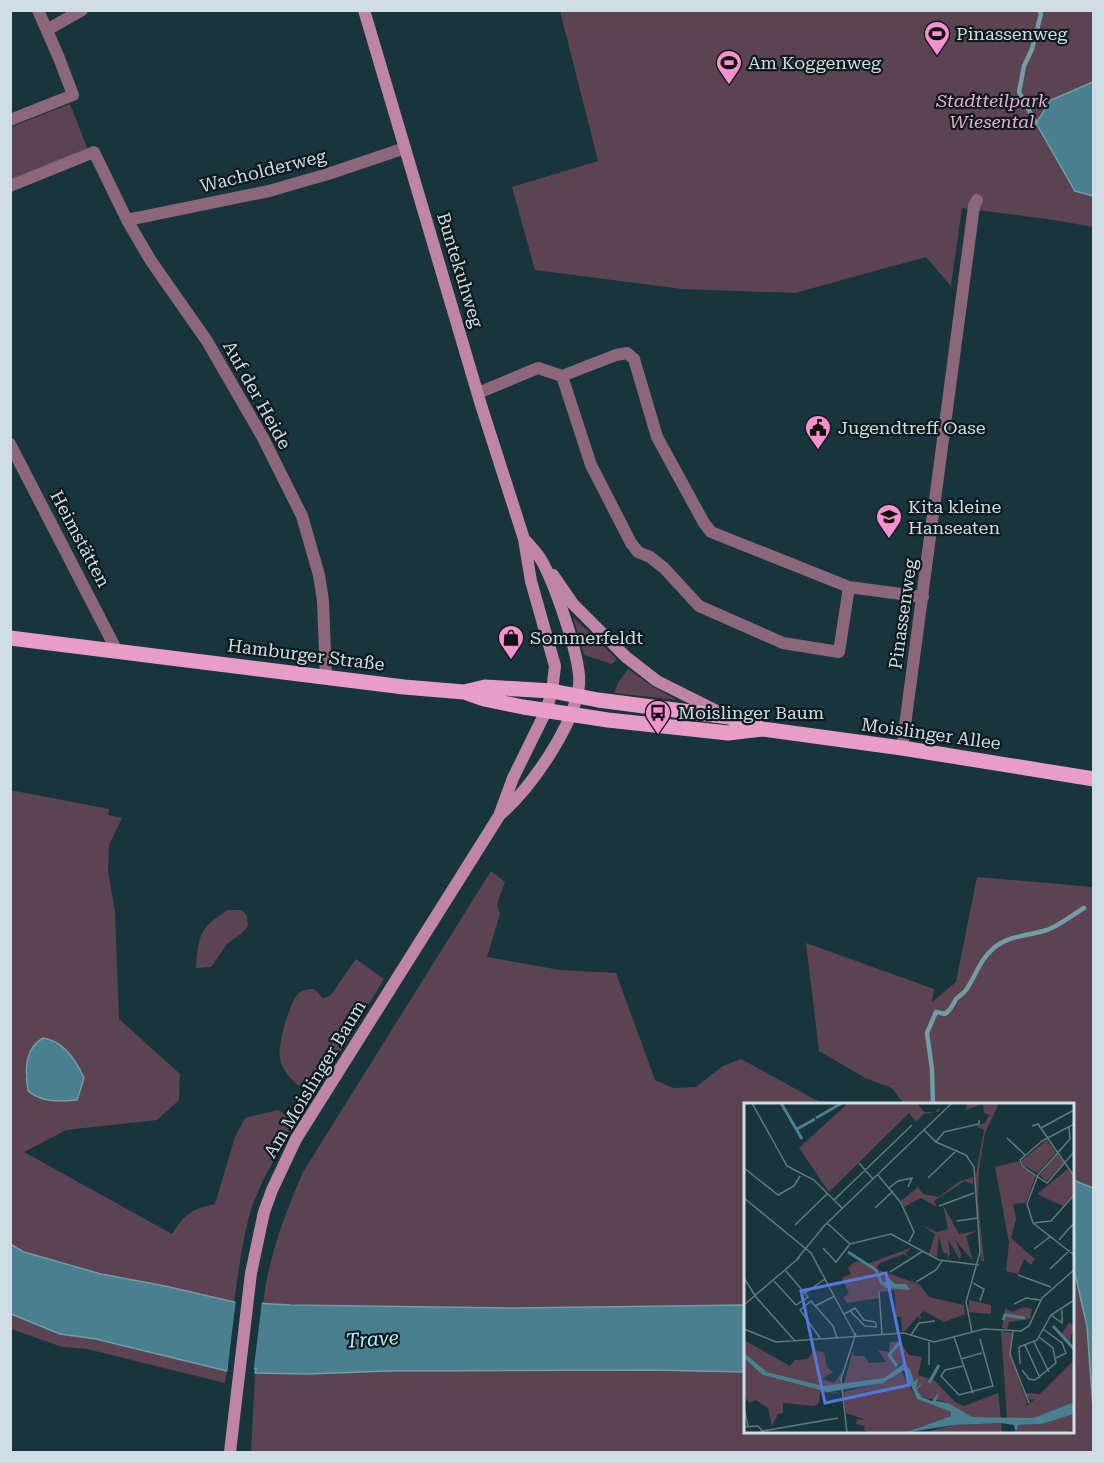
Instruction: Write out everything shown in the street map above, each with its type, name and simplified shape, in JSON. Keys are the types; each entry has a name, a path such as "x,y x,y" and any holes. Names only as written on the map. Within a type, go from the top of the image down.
{"main road":[{"name":"Buntekuhweg","path":"364,10 478,393 525,539 531,581 555,666 552,691"},
{"name":"Buntekuhweg","path":"525,539 543,563 570,635 578,667 579,684 570,714"},
{"path":"543,563 573,604 627,657 657,681 729,717"},
{"name":"Hamburger Straße","path":"10,638 326,678 464,692 484,699 596,718"},
{"name":"Moislinger Allee","path":"464,692 485,687 552,691 729,717 762,729 902,748 1094,779"},
{"name":"Am Moislinger Baum","path":"230,1452 256,1245 272,1190 296,1139 499,816 513,778 546,711 552,691"},
{"name":"Am Moislinger Baum","path":"499,816 516,800 534,776 558,741 570,714"},
{"name":"Moislinger Allee","path":"596,718 728,733 762,729"}],"street":[{"path":"10,120 73,95 38,10"},
{"path":"47,30 82,10"},
{"name":"Wacholderweg","path":"127,220 269,191 405,148"},
{"name":"Auf der Heide","path":"10,186 94,152 127,220 151,261 207,341 263,438 302,516 320,575 326,626 326,678"},
{"name":"Pinassenweg","path":"902,748 974,206 977,200"},
{"path":"478,393 538,368 562,376 627,353 634,359 657,437 711,532 849,587 923,597"},
{"path":"562,376 591,465 631,543 638,552 650,557 664,568 699,606 783,643 839,652 849,587"},
{"name":"Heimstätten","path":"10,444 117,651"}],"green space":[{"name":"Am Koggenweg","path":"560,11 1093,11 1093,227 962,208 951,286 926,257 795,293 682,289 535,270 512,187 598,161"},
{"path":"70,104 88,150 11,181 11,127"},
{"path":"573,617 617,659 612,664 584,655"},
{"path":"628,669 652,686 677,700 614,693"},
{"path":"10,790 109,809 108,815 122,818 109,845 108,871 115,911 119,1019 180,1074 179,1100 157,1120 66,1130 24,1152 172,1234 189,1213 215,1204 235,1137 245,1118 278,1110 296,1122 255,1198 243,1244 234,1302 88,1270 38,1256 11,1244","holes":["63,1047 78,1065 58,1101 37,1098 25,1076 27,1067"]},
{"path":"491,871 505,882 497,904 500,914 487,957 560,970 616,973 655,1080 673,1088 696,1087 723,1066 741,1059 824,1103 744,1103 744,1305 517,1308 263,1304 278,1236 303,1172"},
{"path":"977,877 1093,887 1093,1188 1074,1180 1074,1103 903,1103 892,1088 865,1078 819,1051 806,943 934,989 932,1002 956,982"},
{"path":"228,910 242,910 247,916 248,926 227,944 211,967 196,968 198,948 205,928"},
{"path":"356,959 384,979 313,1096 293,1080 285,1070 280,1058 280,1044 287,1016 297,995 302,991 314,989 323,998 330,996"},
{"path":"1074,1269 1087,1325 1093,1408 1093,1452 251,1452 255,1373 652,1370 744,1372 744,1433 1074,1433"},
{"path":"10,1314 60,1334 96,1339 227,1371 225,1383 87,1349 62,1347 11,1329"}],"water":[{"path":"1093,82 1093,196 1075,191 1036,123 1051,100"},
{"path":"43,1038 63,1047 81,1071 84,1078 77,1100 58,1101 39,1098 28,1091 27,1061 32,1048"},
{"path":"1074,1180 1093,1188 1093,1408 1087,1326 1074,1269"},
{"name":"Trave","path":"10,1244 24,1252 101,1274 234,1302 517,1308 744,1305 744,1372 388,1371 308,1374 255,1373 256,1369 228,1366 227,1371 96,1339 60,1334 11,1314"}],"pier":[{"path":"236,1299 262,1301 253,1375 252,1372 230,1369 227,1374"}],"waterway":[{"path":"1036,123 1019,92 1024,66 1032,49 1041,14 1039,10"},
{"path":"933,1103 932,1069 927,1033 936,1012 945,1014 949,1011 956,999 966,990 985,957 995,947 1013,938 1052,928 1084,908"}],"place":[{"name":"Pinassenweg","path":"937,57"},
{"name":"Am Koggenweg","path":"729,86"},
{"name":"Jugendtreff Oase","path":"818,451"},
{"name":"Kita kleine Hanseaten","path":"889,540"},
{"name":"Sommerfeldt","path":"511,661"},
{"name":"Moislinger Baum","path":"658,736"}],"park label":[{"name":"Stadtteilpark Wiesental","path":"992,111"}]}
